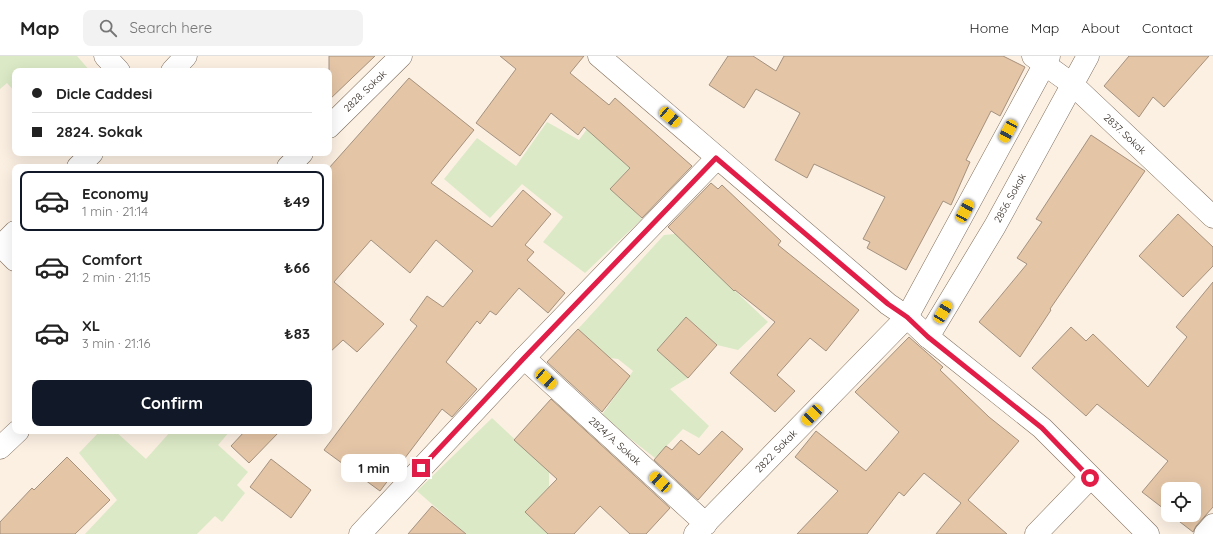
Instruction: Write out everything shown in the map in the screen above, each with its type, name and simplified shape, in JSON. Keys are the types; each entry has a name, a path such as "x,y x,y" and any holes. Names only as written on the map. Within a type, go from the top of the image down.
{"street":[{"path":"105,56 116,68"},
{"path":"175,68 186,56"},
{"name":"2828. Sokak","path":"332,124 401,56"},
{"path":"600,56 716,158 888,304 907,317 928,337 1042,428 1090,478 1148,534"},
{"name":"2856. Sokak","path":"928,337 995,226 1088,56"},
{"path":"907,317 1042,58"},
{"name":"2837. Sokak","path":"1042,58 1072,84 1213,217"},
{"path":"81,164 89,156"},
{"path":"291,164 299,156"},
{"path":"360,534 524,358 716,158"},
{"name":"2822. Sokak","path":"700,529 907,317"},
{"name":"2824/A. Sokak","path":"524,358 700,529"},
{"path":"0,448 15,434"},
{"path":"1036,534 1090,478"},
{"path":"1205,534 1213,525"}],"green space":[{"path":"0,56 77,56 87,68 12,68 12,89 7,83 0,89"},
{"path":"547,122 579,140 587,129 630,168 611,189 642,219 585,273 543,242 563,217 522,184 490,218 444,179 477,138 516,166"},
{"path":"675,234 768,322 738,350 717,345 686,317 657,350 688,378 670,389 709,426 699,438 683,429 655,458 601,416 633,371 618,359 610,358 578,329 664,235"},
{"path":"492,418 549,471 549,487 526,512 548,534 466,534 417,491"},
{"path":"97,434 118,434 146,459 168,434 227,434 218,445 248,472 237,485 245,493 222,522 215,516 197,534 85,534 117,500 79,453"}],"building":[{"path":"329,56 375,56 332,97 332,68 329,68"},
{"path":"500,56 584,56 570,73 609,105 615,98 692,166 642,218 610,189 630,168 584,127 578,135 551,113 520,156 476,123 516,69"},
{"path":"728,56 753,56 776,71 784,56 1003,56 1025,67 1000,116 991,111 966,160 970,162 951,205 943,201 906,270 867,248 870,242 863,239 885,197 814,164 807,178 775,160 800,113 756,89 744,108 709,85"},
{"path":"1129,56 1209,56 1164,107 1153,97 1139,117 1104,86"},
{"path":"409,78 474,130 431,183 492,227 523,190 551,214 525,245 534,252 527,260 565,293 548,313 519,288 496,315 490,311 480,324 477,321 446,362 477,389 452,417 442,409 380,491 324,450 417,326 410,320 427,296 443,307 473,271 436,240 410,273 371,240 334,282 384,324 357,352 343,340 332,350 332,165"},
{"path":"1091,135 1145,171 1050,309 1051,310 1020,357 979,322 1027,264 1017,258 1042,222 1036,219"},
{"path":"711,183 718,189 722,185 781,241 778,245 859,310 826,351 810,338 777,375 795,391 775,412 730,373 775,322 735,290 734,291 668,227"},
{"path":"1178,214 1213,247 1213,266 1183,297 1139,256"},
{"path":"1213,282 1213,507 1201,520 1201,482 1161,482 1161,507 1142,492 1168,461 1097,404 1086,416 1032,368 1071,327 1086,341 1093,334 1148,387 1187,337 1176,327"},
{"path":"686,317 717,345 688,378 657,350"},
{"path":"578,329 630,376 602,412 547,362"},
{"path":"909,337 943,367 940,370 989,417 1019,441 968,500 1007,534 936,534 961,503 924,473 904,496 899,492 867,534 797,534 838,491 795,457 816,431 866,471 899,432 855,392"},
{"path":"551,399 670,508 646,534 630,534 600,506 574,534 548,534 525,512 557,479 514,440"},
{"path":"722,431 743,449 698,500 654,460 666,446 672,450 681,440 699,455"},
{"path":"242,434 277,434 249,463 231,446"},
{"path":"67,457 110,500 75,534 0,534 0,522 32,488 34,490"},
{"path":"271,459 311,490 291,518 250,487"},
{"path":"432,506 466,534 408,534"},
{"path":"1180,522 1200,522 1193,532"}],"route":[{"path":"421,468 524,358 716,158 888,304 907,317 928,337 1042,428 1090,478"}]}
